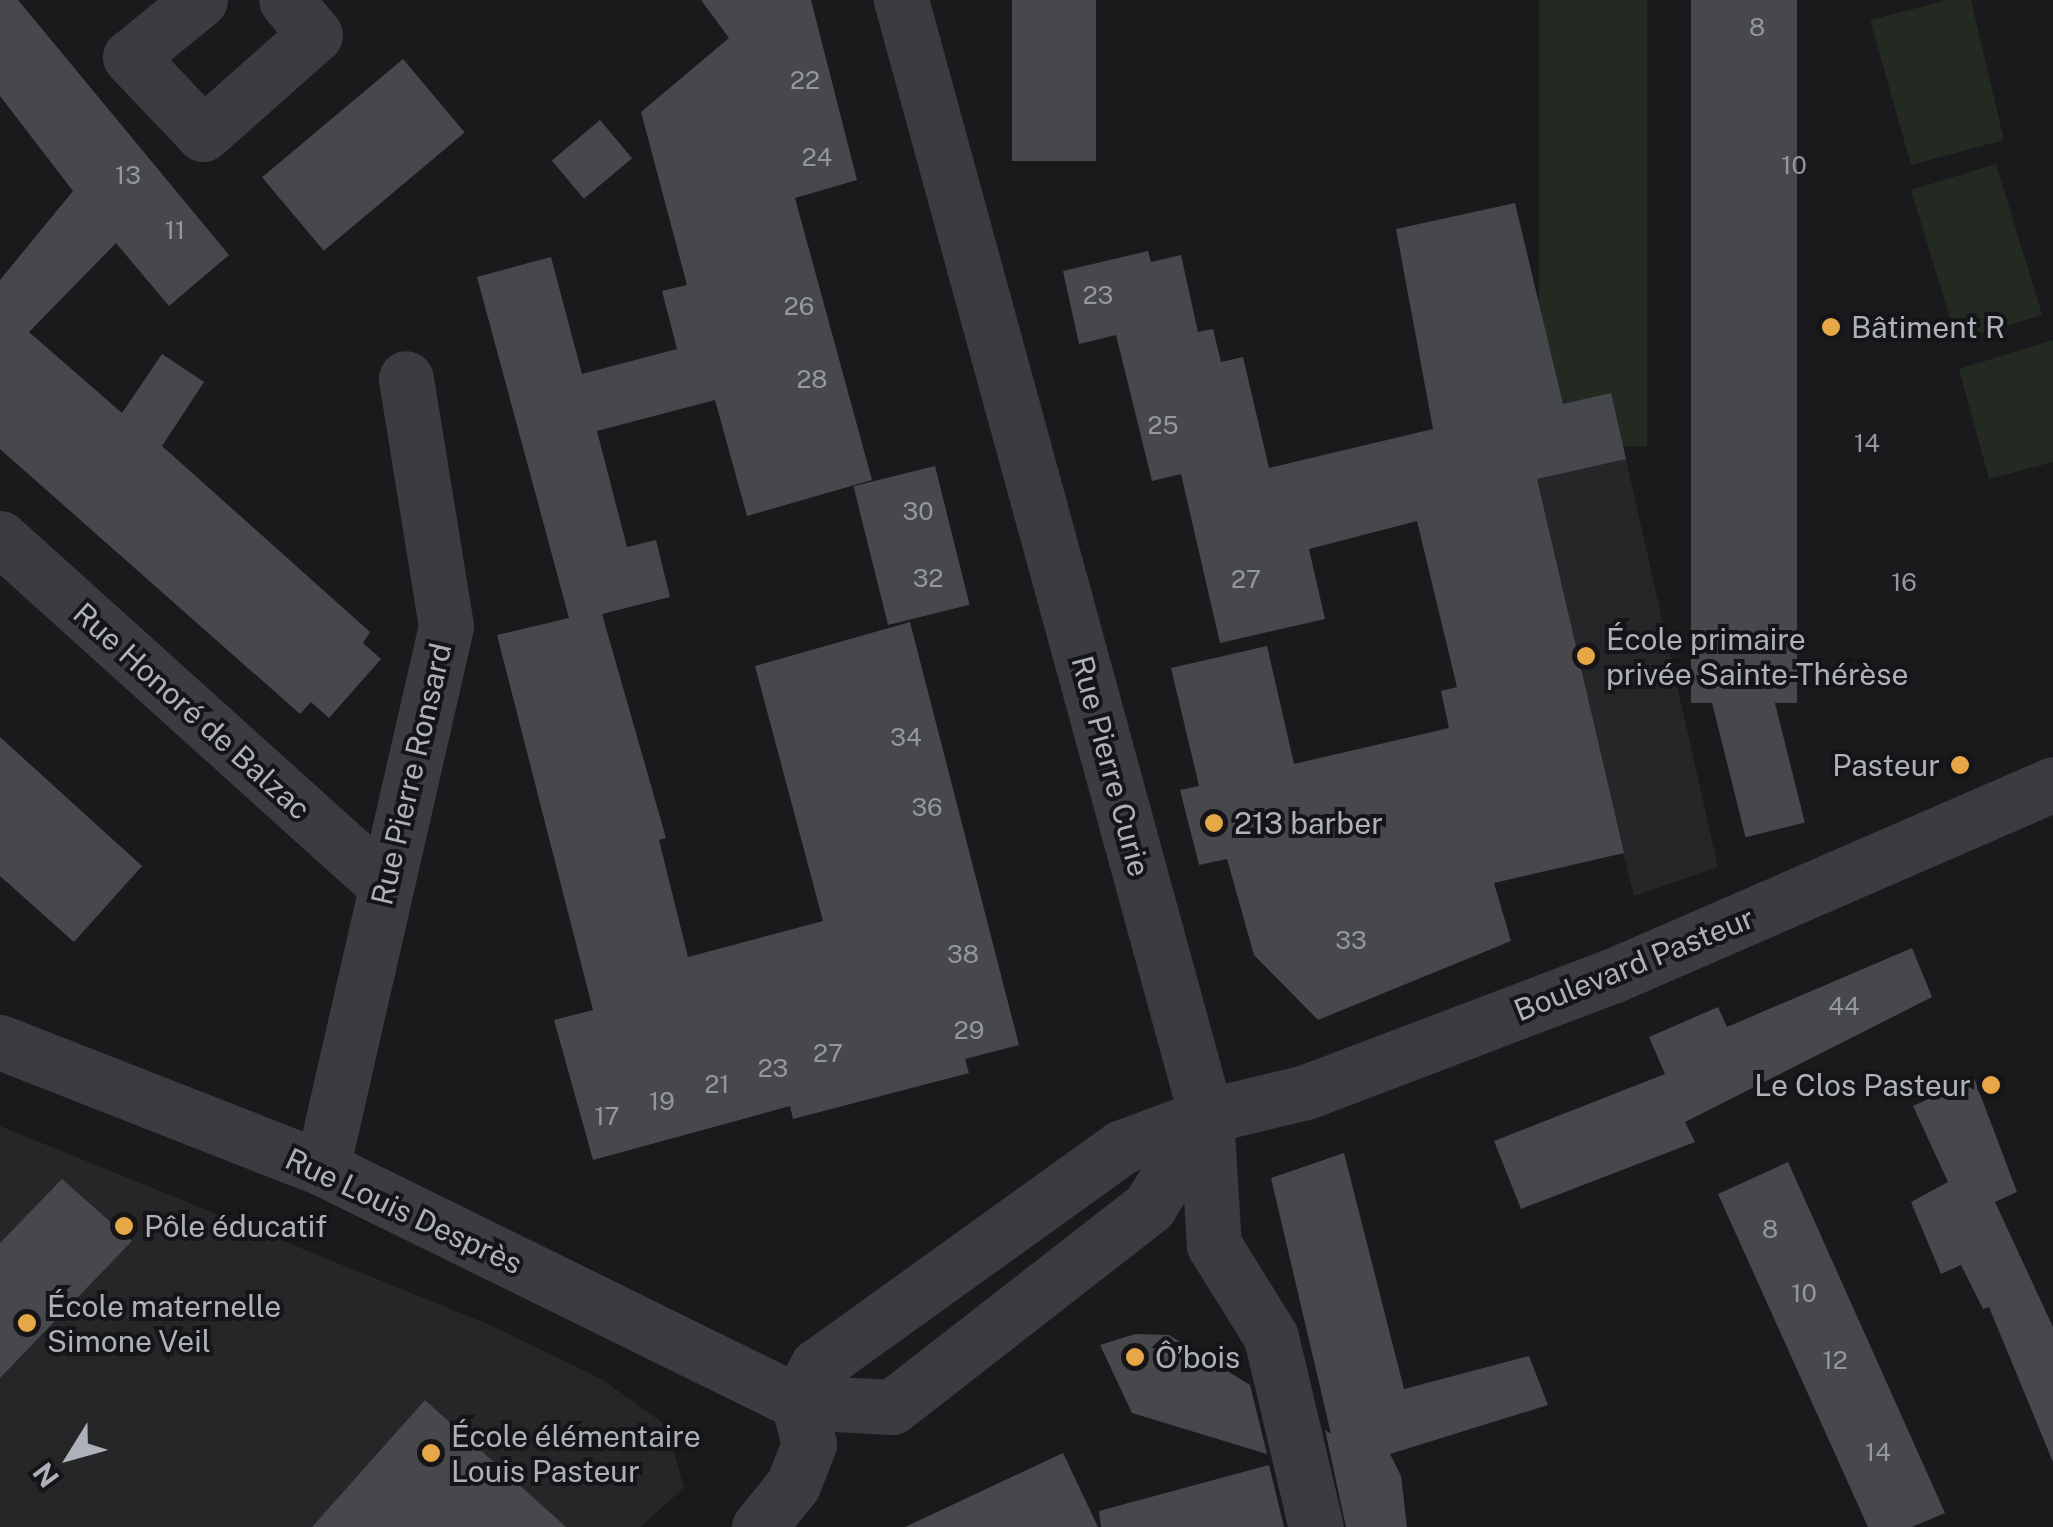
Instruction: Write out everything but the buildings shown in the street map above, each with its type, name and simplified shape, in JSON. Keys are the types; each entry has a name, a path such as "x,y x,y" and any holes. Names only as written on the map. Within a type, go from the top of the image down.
{"street":[{"path":"200,0 130,56 203,134 315,36 286,0"},
{"name":"Rue Pierre Curie","path":"901,0 1206,1116 1214,1245 1271,1337 1316,1527"},
{"name":"Rue Pierre Ronsard","path":"322,1168 446,626 406,378"},
{"name":"Rue Honoré de Balzac","path":"0,538 384,884"},
{"name":"Boulevard Pasteur","path":"798,1402 817,1366 1122,1147 1206,1116 1306,1092 1612,976 2053,784"},
{"name":"Rue Louis Desprès","path":"0,1042 322,1168 798,1402"},
{"path":"758,1527 793,1486 809,1444 798,1402 892,1408 1150,1207 1206,1116"}],"shaded area":[{"path":"1539,0 1647,0 1647,446 1539,446"},
{"path":"1948,0 1971,0 2004,140 1911,165 1870,20"},
{"path":"1996,164 2042,315 1957,341 1911,190"},
{"path":"2053,340 2053,462 1989,479 1959,369"},
{"name":"École primaire privée Sainte-Thérèse","path":"1611,393 1718,867 1634,896 1623,853 1552,870 1449,430"},
{"name":"Pôle éducatif","path":"0,1126 495,1327 603,1380 667,1426 684,1488 640,1527 0,1527"}],"place":[{"name":"Bâtiment R","path":"1831,327"},
{"name":"École primaire privée Sainte-Thérèse","path":"1586,656"},
{"name":"Pasteur","path":"1960,765"},
{"name":"213 barber","path":"1214,823"},
{"name":"Le Clos Pasteur","path":"1991,1085"},
{"name":"Pôle éducatif","path":"124,1226"},
{"name":"École maternelle Simone Veil","path":"27,1323"},
{"name":"Ô’bois","path":"1135,1357"},
{"name":"École élémentaire Louis Pasteur","path":"431,1453"}]}
